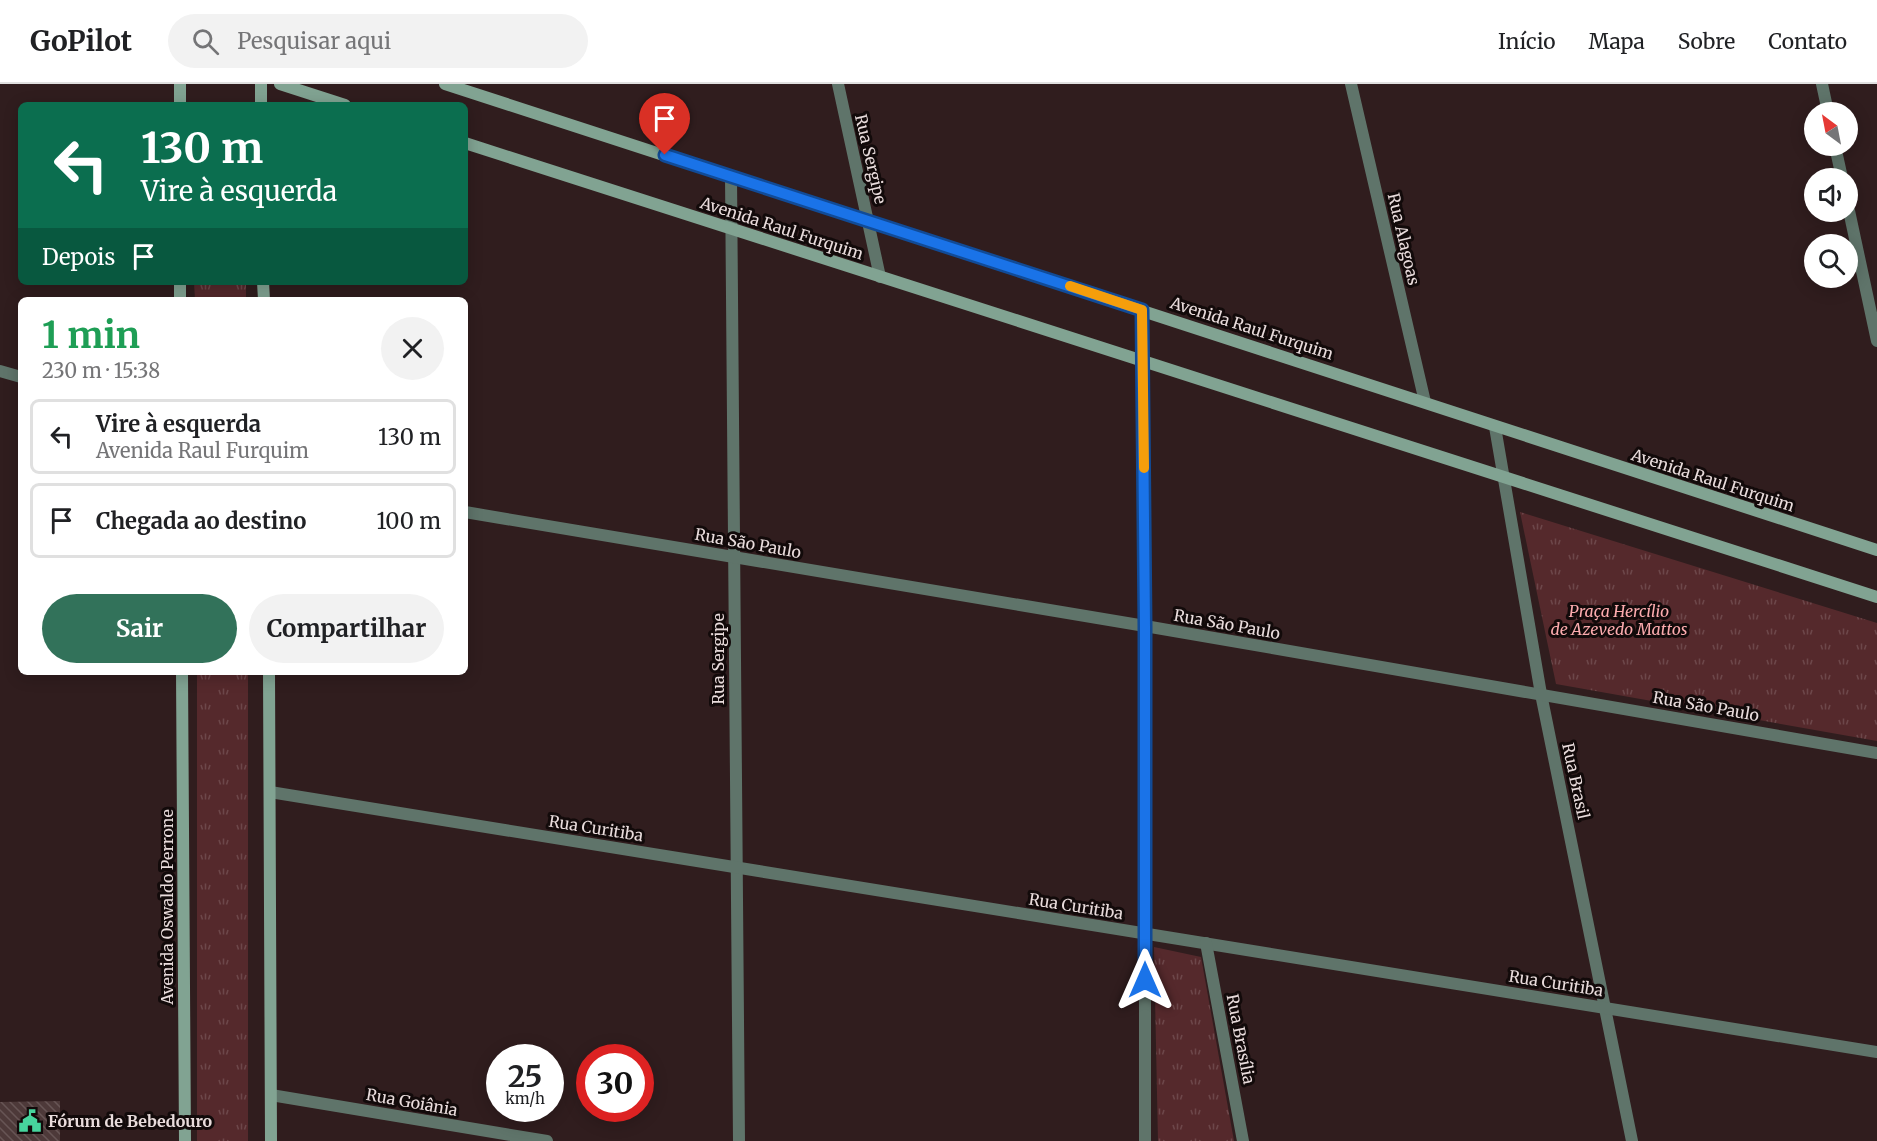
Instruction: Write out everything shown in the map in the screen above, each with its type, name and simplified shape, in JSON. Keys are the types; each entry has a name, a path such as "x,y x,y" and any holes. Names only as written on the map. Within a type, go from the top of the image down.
{"main road":[{"path":"180,84 180,102"},
{"path":"261,84 261,102"},
{"path":"280,84 336,102"},
{"name":"Avenida Raul Furquim","path":"446,84 1877,550"},
{"name":"Avenida Raul Furquim","path":"468,144 1877,597"},
{"name":"Avenida Oswaldo Perrone","path":"182,675 185,1141"},
{"path":"269,675 271,1141"}],"street":[{"name":"Rua Sergipe","path":"838,84 880,277"},
{"name":"Rua Alagoas","path":"1350,84 1425,402"},
{"path":"1822,84 1826,102"},
{"name":"Rua Sergipe","path":"731,176 739,1141"},
{"path":"1851,222 1877,341"},
{"path":"1142,310 1145,626 1145,1141"},
{"path":"0,370 18,376"},
{"name":"Rua Brasil","path":"1495,427 1541,694 1632,1141"},
{"name":"Rua São Paulo","path":"468,513 1145,626 1877,753"},
{"name":"Rua Curitiba","path":"270,792 1877,1052"},
{"name":"Rua Brasília","path":"1206,943 1243,1141"},
{"name":"Rua Goiânia","path":"271,1095 547,1141"}],"green space":[{"path":"194,285 246,285 246,297 195,297"},
{"name":"Praça Hercílio de Azevedo Mattos","path":"1520,512 1877,623 1877,741 1556,684"},
{"path":"197,675 248,675 248,1141 197,1141"},
{"path":"1154,947 1201,957 1234,1141 1158,1141"}],"building":[{"name":"Fórum de Bebedouro","path":"60,1101 60,1141 0,1141 0,1102"}],"slow traffic":[{"path":"1070,286 1142,310 1144,468"}],"place":[{"name":"Fórum de Bebedouro","path":"30,1121"}],"route":[{"path":"665,155 1142,310 1145,980"}]}
